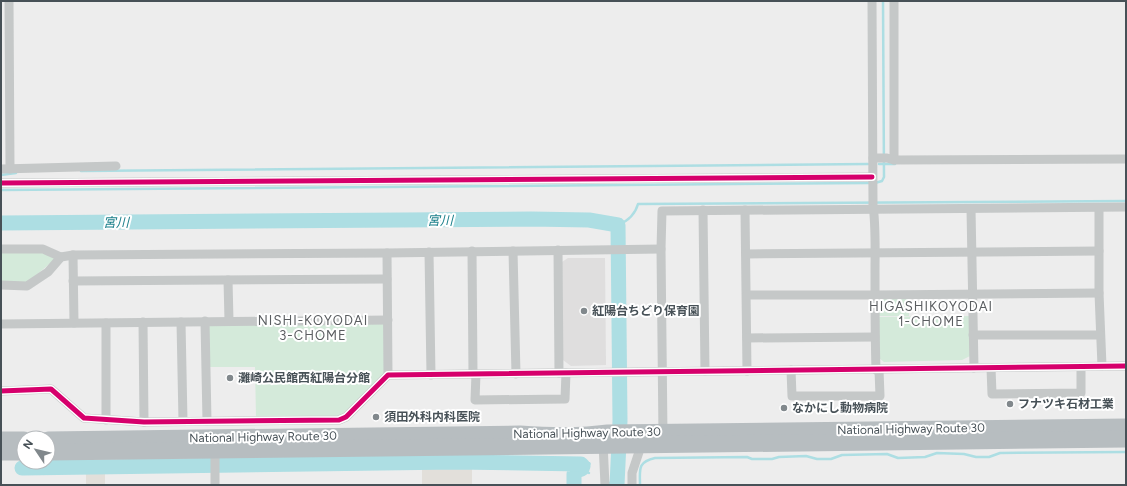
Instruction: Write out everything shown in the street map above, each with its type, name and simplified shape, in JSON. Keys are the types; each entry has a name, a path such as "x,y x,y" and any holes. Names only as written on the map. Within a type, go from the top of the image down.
{"highway":[{"name":"National Highway Route 30","path":"56,452 215,454 520,434 606,440 1126,427"},
{"name":"National Highway Route 30","path":"663,438 1126,440"},
{"path":"1,440 16,440"},
{"name":"National Highway Route 30","path":"56,441 215,454"},
{"path":"1,452 16,452"}],"street":[{"path":"9,1 5,169 54,174 872,180"},
{"path":"872,1 884,159"},
{"path":"791,370 792,396 880,396 875,336 875,254 872,180 884,159 894,1"},
{"path":"884,159 1126,159"},
{"path":"1,184 54,174 116,166"},
{"path":"663,438 662,210 745,210 873,204 971,209 1126,207"},
{"path":"1099,208 1099,293 1102,366"},
{"path":"971,209 974,368"},
{"path":"704,210 705,371"},
{"path":"745,210 747,371"},
{"path":"1,249 43,249 61,257"},
{"path":"1,285 27,286 48,272 61,257 73,254 387,253 661,249"},
{"path":"472,251 475,400 565,399 562,373 558,250"},
{"path":"514,251 516,374"},
{"path":"429,252 431,375"},
{"path":"746,254 1099,252"},
{"path":"387,253 388,375"},
{"path":"73,254 74,323"},
{"path":"73,281 387,279"},
{"path":"228,280 229,321"},
{"path":"747,295 1099,293"},
{"path":"1,324 388,320"},
{"path":"205,321 206,421"},
{"path":"106,322 106,420"},
{"path":"143,322 144,422"},
{"path":"182,322 183,421"},
{"path":"973,334 1100,335"},
{"path":"747,338 875,336"},
{"path":"1,391 52,389 84,418 106,420 144,422 343,419 388,375 1126,366"},
{"path":"991,368 992,394 1082,393 1081,367"},
{"path":"632,485 632,473 639,452 635,439"},
{"path":"606,440 606,485"},
{"path":"215,454 215,485"}],"shaded area":[{"name":"紅陽台ちどり保育園","path":"568,258 605,258 606,365 571,366 563,360 562,262"},
{"path":"422,465 472,465 472,485 422,485"},
{"path":"86,468 105,468 105,485 86,485"}],"green space":[{"path":"1,252 39,252 54,257 54,260 28,282 1,282"},
{"path":"883,298 909,298 909,316 879,316 879,303"},
{"path":"970,316 970,356 962,360 884,362 879,358 879,317"},
{"path":"384,323 385,373 341,417 256,417 255,367 208,367 209,325"}],"water":[{"path":"567,461 590,462 591,464 577,481 577,485 569,485 570,472"}],"waterway":[{"path":"875,183 882,181 884,177 883,1"},
{"path":"81,171 868,164"},
{"path":"879,164 895,164"},
{"path":"1,175 16,173"},
{"path":"1,190 870,183"},
{"path":"618,225 631,217 638,204 1126,201"},
{"name":"宮川","path":"1,223 531,219 589,220 618,225 620,421 617,485"},
{"path":"640,485 640,471 642,464 655,458 747,457 752,459 772,459 779,457 806,456 817,459 831,459 842,455 887,454 898,458 925,457 937,453 989,457 1000,453 1126,452"},
{"path":"56,468 455,462 581,464 583,466 582,469 576,471 574,474 574,485"},
{"path":"582,469 589,473"},
{"path":"609,483 617,482"}],"cycle path":[{"path":"1,183 872,177"},
{"path":"1,391 51,389 84,418 144,422 339,420 346,417 388,375 1126,366"}],"place":[{"name":"紅陽台ちどり保育園","path":"584,311"},
{"name":"灘崎公民館西紅陽台分館","path":"230,378"},
{"name":"フナツキ石材工業","path":"1010,404"},
{"name":"なかにし動物病院","path":"784,408"},
{"name":"須田外科内科医院","path":"376,417"}],"district":[{"name":"HIGASHIKOYODAI 1-CHOME","path":"931,314"},
{"name":"NISHI-KOYODAI 3-CHOME","path":"313,328"}]}
